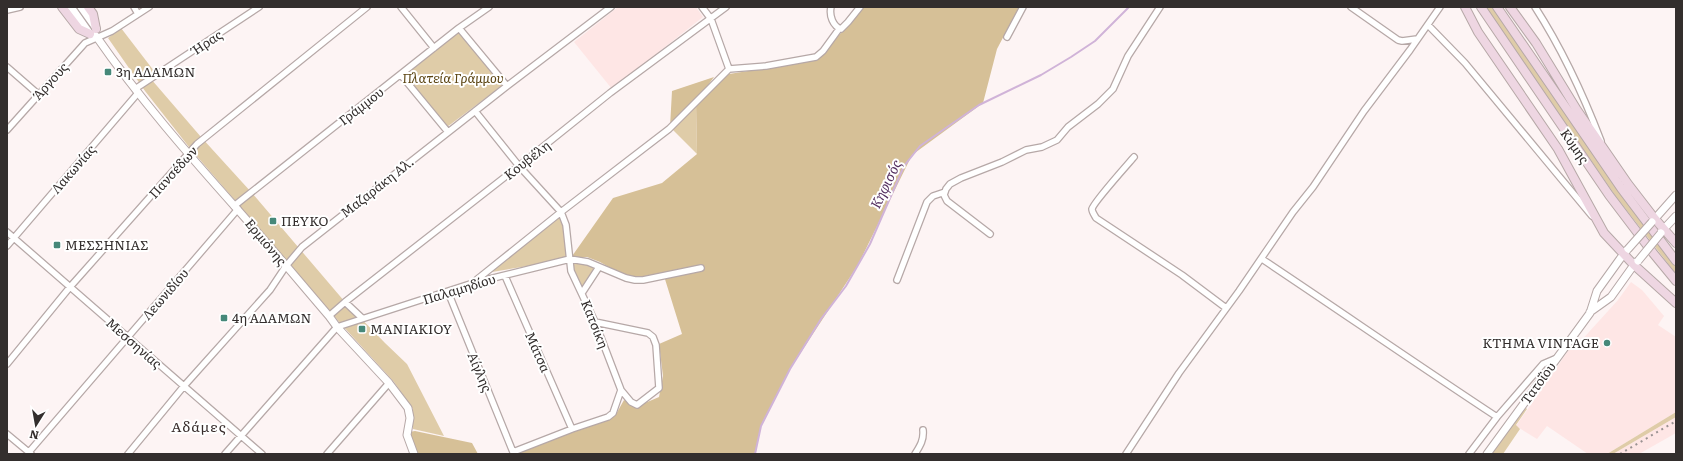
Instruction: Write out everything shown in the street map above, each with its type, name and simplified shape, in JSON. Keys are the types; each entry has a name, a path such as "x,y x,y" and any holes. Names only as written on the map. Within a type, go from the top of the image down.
{"main road":[{"path":"62,7 79,29 95,34 93,14 88,7"},
{"path":"1464,7 1478,32 1573,173 1604,233 1626,252 1676,303"},
{"name":"Κύμης","path":"1481,7 1609,195 1653,254 1676,281"},
{"name":"Κύμης","path":"1497,7 1621,188 1676,261"},
{"path":"1510,7 1653,220 1662,231 1676,243"}],"street":[{"path":"7,10 20,7"},
{"name":"Ερμιόνης","path":"71,7 95,34 137,91 188,155 236,208 337,327 389,383 409,411 410,418 407,435 414,454"},
{"name":"Ερμιόνης","path":"81,7 95,34"},
{"path":"134,7 138,14"},
{"name":"Άργους","path":"7,130 38,94 95,34 112,31 149,7"},
{"name":"Ήρας","path":"137,91 259,7"},
{"name":"Πανσέδων","path":"7,364 70,287 188,155 206,137 367,7"},
{"path":"401,7 434,48"},
{"name":"Γράμμου","path":"236,208 401,74 459,28 489,7"},
{"name":"Μαζαράκη Αλ.","path":"128,454 184,386 270,290 286,266 302,247 507,86 611,7"},
{"path":"702,7 711,19 729,69"},
{"name":"Κουβέλη","path":"329,316 610,93 726,7"},
{"path":"831,7 830,13 832,20 839,29"},
{"path":"473,283 561,212 675,124 729,69 766,66 816,57 823,51 839,29 841,29 848,22 860,7"},
{"path":"1007,37 1023,7"},
{"path":"897,280 928,202 933,196 945,192 950,184 961,178 1002,162 1026,150 1042,147 1057,140 1068,127 1098,104 1113,89 1128,56 1160,7"},
{"path":"1351,7 1398,40 1402,41 1417,39"},
{"path":"1126,454 1179,373 1262,259 1281,228 1313,187 1364,111 1440,7"},
{"path":"1535,7 1551,32 1590,111 1605,150"},
{"path":"1428,25 1465,63 1597,222"},
{"path":"459,28 507,86"},
{"path":"7,67 38,94"},
{"path":"401,74 448,132"},
{"name":"Λακωνίας","path":"7,246 137,91"},
{"path":"475,111 519,166 561,212 566,224 570,259 588,262 635,280 644,280 701,268"},
{"path":"1134,157 1108,189 1095,202 1092,210 1094,215 1096,218 1182,275 1226,308"},
{"path":"945,192 944,195 951,204 990,234"},
{"name":"Τατοΐου","path":"1487,454 1590,312 1597,291 1626,252 1676,195"},
{"name":"Λεωνιδίου","path":"30,453 236,208"},
{"name":"Τατοΐου","path":"1590,312 1611,298 1636,263 1676,216"},
{"name":"Μεσσηνίας","path":"7,232 262,454"},
{"name":"Παλαμηδίου","path":"225,454 240,435 337,327 473,283 570,259"},
{"name":"Κατσίκη","path":"570,259 571,271 595,322 621,390"},
{"path":"1262,259 1346,315 1395,351 1497,417"},
{"path":"582,293 599,267"},
{"name":"Μάτσα","path":"505,276 572,428"},
{"name":"Αίγλης","path":"448,292 513,452 572,428"},
{"path":"345,302 362,318"},
{"path":"595,322 648,333 655,339 658,360 659,388 637,405 631,402 621,390"},
{"path":"1469,454 1497,417 1543,364 1557,358"},
{"path":"327,454 389,383"},
{"path":"572,428 612,415 621,390"},
{"path":"915,454 921,444 923,430"},
{"path":"7,434 30,453"}],"shaded area":[{"path":"618,7 696,7 703,17 612,89 574,42"},
{"path":"864,7 1019,7 997,49 983,103 912,155 858,265 790,369 761,426 755,454 509,454 615,416 624,400 638,406 659,397 663,376 659,344 682,334 664,276 643,280 626,277 600,262 587,257 570,259 613,198 662,183 697,154 696,102 670,127 672,91 714,77 697,100 729,74 817,60"},
{"path":"1631,282 1642,290 1664,316 1658,325 1676,337 1676,412 1607,454 1588,454 1547,426 1537,439 1516,426 1575,341 1579,343 1618,300"},
{"path":"1676,417 1676,433 1639,454 1613,454"},
{"path":"415,431 472,443 478,454 415,454 409,432"}],"green space":[{"path":"1486,7 1492,7 1618,191 1676,267 1676,274 1614,194"},
{"path":"121,28 154,71 151,79 252,193 345,302 407,364 444,436 413,429 413,409 394,382 341,324 189,147 145,91 108,38"},
{"name":"Πλατεία Γράμμου","path":"459,28 503,85 447,127 401,75"},
{"path":"696,102 697,154 670,127"},
{"path":"561,212 570,259 486,273"},
{"path":"570,259 597,268 582,292"},
{"path":"1525,407 1527,409 1516,425 1520,429 1503,454 1492,454"},
{"path":"1676,412 1676,417 1613,454 1607,454"}],"waterway":[{"name":"Κηφισός","path":"755,454 761,426 790,369 821,319 846,286 870,244 904,166 920,146 979,105 1041,75 1071,57 1095,41 1129,7"}],"railway":[{"path":"1620,454 1676,421"}],"place":[{"name":"3η ΑΔΑΜΩΝ","path":"108,72"},
{"name":"ΠΕΥΚΟ","path":"273,221"},
{"name":"ΜΕΣΣΗΝΙΑΣ","path":"57,245"},
{"name":"4η ΑΔΑΜΩΝ","path":"224,318"},
{"name":"ΜΑΝΙΑΚΙΟΥ","path":"362,329"},
{"name":"KTHMA VINTAGE","path":"1607,343"}],"district":[{"name":"Αδάμες","path":"199,427"}]}
